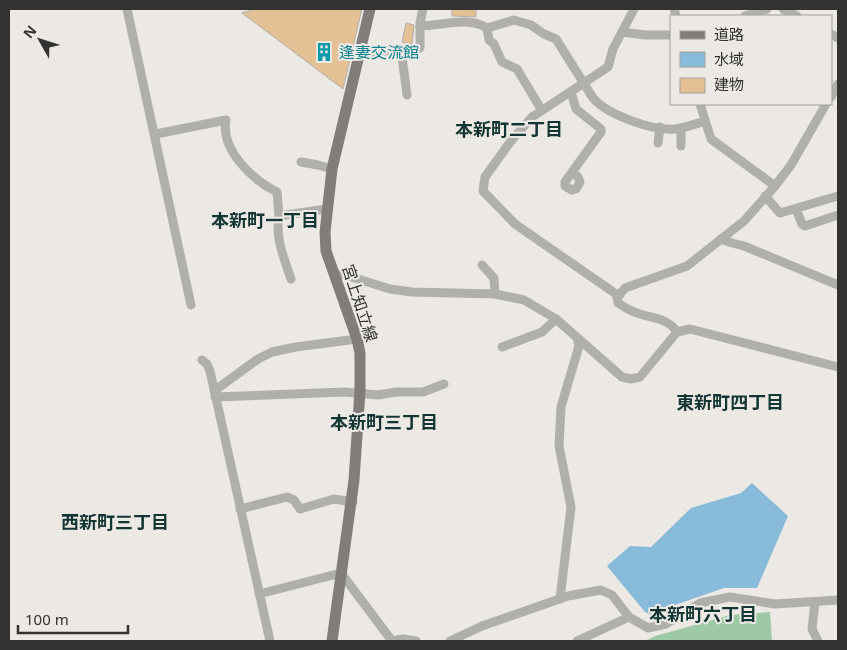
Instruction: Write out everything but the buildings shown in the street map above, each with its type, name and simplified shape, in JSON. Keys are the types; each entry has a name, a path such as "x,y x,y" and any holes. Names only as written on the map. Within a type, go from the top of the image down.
{"main road":[{"name":"宮上知立線","path":"332,641 352,502 360,353 357,339 326,251 324,232 332,169 370,9"}],"street":[{"path":"127,9 156,134 191,305"},
{"path":"359,56 420,48 420,26 423,9"},
{"path":"619,296 514,224 483,191 485,177 510,142 532,117 541,109 571,92 610,65 613,48 634,9"},
{"path":"747,13 767,9"},
{"path":"783,9 795,15"},
{"path":"420,26 438,26 450,22 467,22 487,28 514,20 531,25 544,34 556,39 599,105 616,115 633,122 672,129 705,121"},
{"path":"487,28 489,40 494,44 502,62 517,69 541,109"},
{"path":"622,32 645,35 670,34"},
{"path":"401,49 407,95"},
{"path":"832,95 838,84"},
{"path":"571,92 576,109 600,127 602,132 572,172"},
{"path":"700,105 709,136 715,143 775,186"},
{"path":"677,332 672,324 667,321 632,312 618,303 619,296 625,288 687,266 744,221 791,165 825,105"},
{"path":"156,134 226,120 225,128 233,153 238,161 262,184 277,192 279,216 277,228 280,246 291,279"},
{"path":"658,143 660,127"},
{"path":"681,128 682,146"},
{"path":"301,162 318,164 332,169"},
{"path":"765,196 780,213 838,196"},
{"path":"796,208 804,226 838,216"},
{"path":"279,216 327,209"},
{"path":"721,239 759,252 838,285"},
{"path":"482,265 494,278 495,294"},
{"path":"334,274 345,275 390,289 412,292 495,294 524,300 556,319 622,377 631,379 640,377 677,332 690,329 838,367"},
{"path":"502,346 542,332 556,319"},
{"path":"560,599 570,507 559,446 561,407 579,346 577,338"},
{"path":"214,394 258,359 272,352 357,339"},
{"path":"202,360 207,364 210,371 270,641"},
{"path":"214,394 359,393 378,395 396,392 423,392 444,384"},
{"path":"240,509 287,497 294,500 300,509 334,499 352,502"},
{"path":"259,594 341,573 392,641 403,639 416,641"},
{"path":"450,641 482,626 560,599 601,590 612,595 628,616 648,628 666,624 700,603 730,597 775,604 838,600"},
{"path":"815,602 812,629 818,641"},
{"path":"577,641 628,616"}],"green space":[{"path":"770,612 772,641 645,641 655,636 730,615"}],"water":[{"path":"752,483 788,516 757,588 724,588 672,606 657,617 645,612 607,566 630,546 651,547 691,508 741,493"}],"place":[{"name":"逢妻交流館","path":"324,52"}],"district":[{"name":"本新町二丁目","path":"509,129"},
{"name":"本新町一丁目","path":"265,220"},
{"name":"東新町四丁目","path":"730,402"},
{"name":"本新町三丁目","path":"384,422"},
{"name":"西新町三丁目","path":"115,522"},
{"name":"本新町六丁目","path":"703,614"}]}
